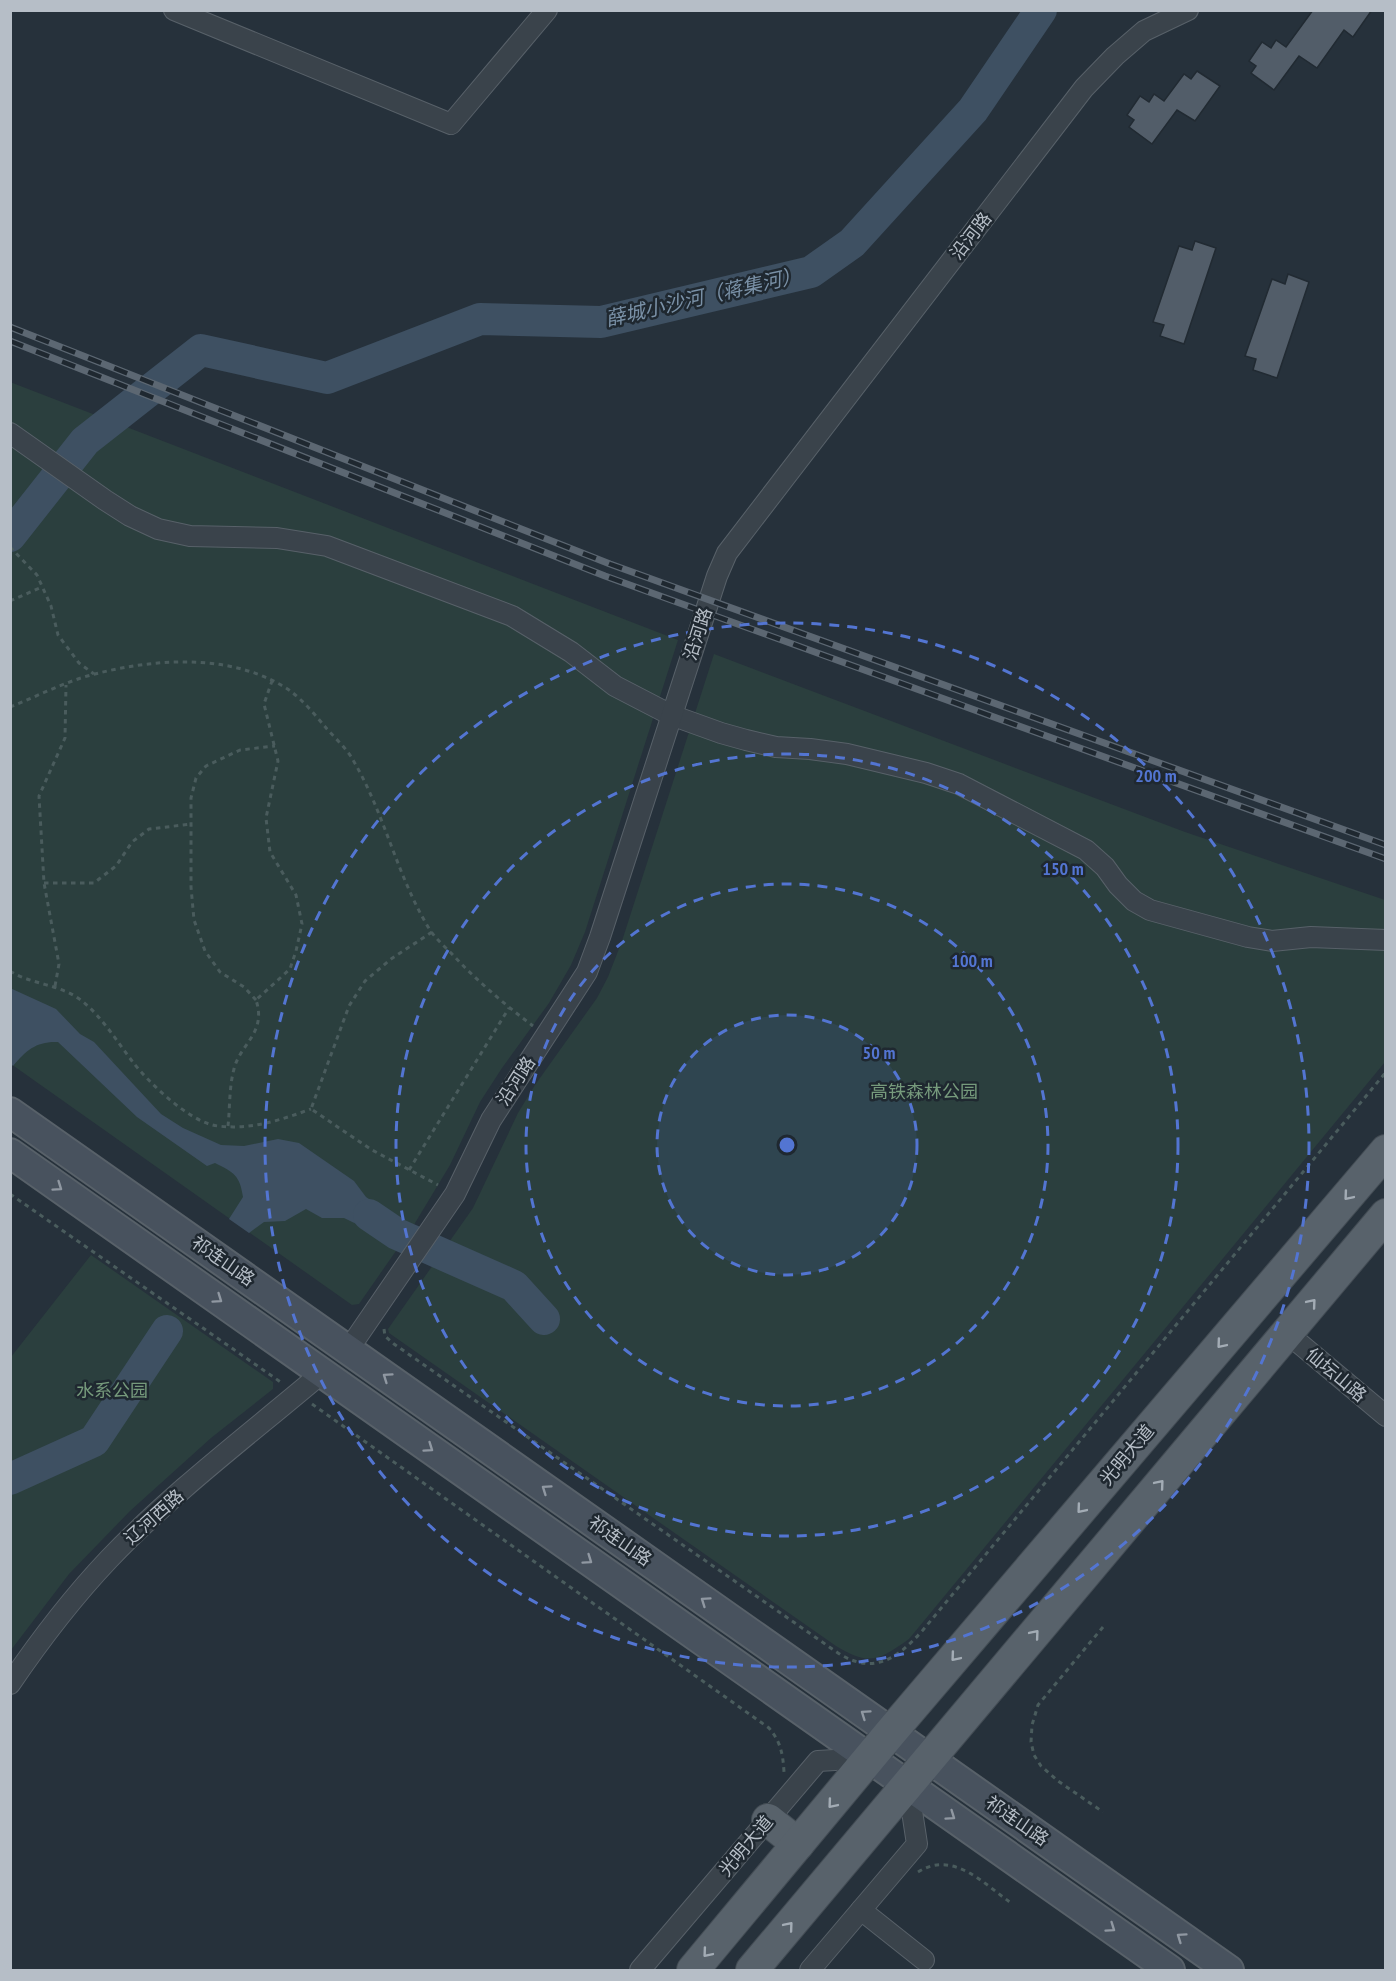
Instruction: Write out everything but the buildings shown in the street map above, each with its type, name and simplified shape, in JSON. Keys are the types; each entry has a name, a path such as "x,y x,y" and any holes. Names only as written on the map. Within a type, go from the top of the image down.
{"main road":[{"name":"祁连山路","path":"10,1112 1229,1971"},
{"name":"光明大道","path":"693,1971 869,1758 1386,1151"},
{"name":"祁连山路","path":"10,1153 1170,1971"},
{"path":"752,1971 1386,1215"},
{"path":"768,1820 798,1844"}],"street":[{"path":"174,10 451,124 547,10"},
{"name":"沿河路","path":"348,1350 455,1194 491,1120 513,1083 587,972 717,576 727,553 1084,88 1115,56 1144,31 1188,10"},
{"path":"10,433 130,516 158,529 190,536 277,538 327,546 512,616 571,652 615,686 671,715 721,733 776,747 847,754 917,770 959,784 1086,850 1105,867 1134,901 1150,910 1248,937 1272,941 1311,937 1386,940"},
{"name":"仙坛山路","path":"1287,1333 1386,1416"},
{"name":"辽河西路","path":"10,1684 58,1618 108,1560 201,1473 322,1372"},
{"name":"光明大道","path":"640,1971 818,1761 869,1758"},
{"path":"810,1971 917,1844 908,1785"},
{"path":"861,1910 924,1960"}],"path":[{"path":"10,547 37,575 51,606 58,635 79,663 94,674"},
{"path":"10,601 42,587"},
{"path":"10,707 94,674 157,663 216,663 272,681 290,691 353,759 398,864 432,932 509,1008 547,1035"},
{"path":"256,1000 290,969 302,924 296,895 270,852 266,818 278,761 264,704 272,681"},
{"path":"55,986 59,964 44,883 39,796 65,738 66,685"},
{"path":"228,1126 234,1068 254,1034 260,1010 256,1000 244,987 220,972 205,951 194,920 191,887 191,798 196,778 206,766 240,750 274,746"},
{"path":"44,883 94,883 116,867 132,842 149,829 192,824"},
{"path":"10,971 16,975 55,986 81,1000 97,1015 135,1064 166,1097 189,1114 216,1126 249,1127 279,1121 311,1109 349,1006 365,981 392,959 432,932"},
{"path":"409,1170 509,1008"},
{"path":"385,1324 385,1336 394,1344 838,1653 849,1660 875,1664 894,1657 910,1645 923,1630 1386,1072"},
{"path":"311,1109 372,1150 455,1194"},
{"path":"10,1194 769,1728 777,1737 781,1748 784,1773 781,1779"},
{"path":"1103,1627 1038,1705 1030,1742 1041,1766 1058,1781 1103,1812"},
{"path":"913,1875 927,1866 941,1864 957,1866 1011,1903"}],"green space":[{"path":"10,382 678,640 585,932 571,965 549,1003 480,1102 450,1165 412,1228 359,1304 352,1305 11,1064"},
{"name":"高铁森林公园","path":"714,654 1185,832 1385,900 1385,1062 909,1639 889,1652 873,1658 857,1656 836,1646 389,1333 388,1329 473,1208 518,1113 535,1085 597,998 608,977 622,941"},
{"name":"水系公园","path":"91,1255 273,1382 273,1389 211,1438 130,1511 69,1574 11,1650 11,1357"}],"water":[{"path":"10,988 56,1009 80,1034 94,1042 161,1114 183,1128 221,1145 244,1146 278,1139 299,1143 354,1181 366,1197 412,1228 397,1250 371,1231 344,1218 322,1218 306,1209 285,1221 264,1222 249,1233 229,1219 243,1197 240,1184 235,1176 215,1163 207,1166 137,1117 58,1042 38,1045 27,1051 13,1066 11,1064"}],"waterway":[{"name":"薛城小沙河（蒋集河）","path":"10,536 85,441 201,350 327,378 480,319 601,322 811,272 852,243 973,110 1041,10"},
{"path":"369,1215 397,1234 514,1286 544,1319"},
{"path":"10,1479 94,1441 167,1331"}],"railway":[{"path":"10,327 610,564 1386,845"},
{"path":"10,341 605,576 1386,859"}]}
